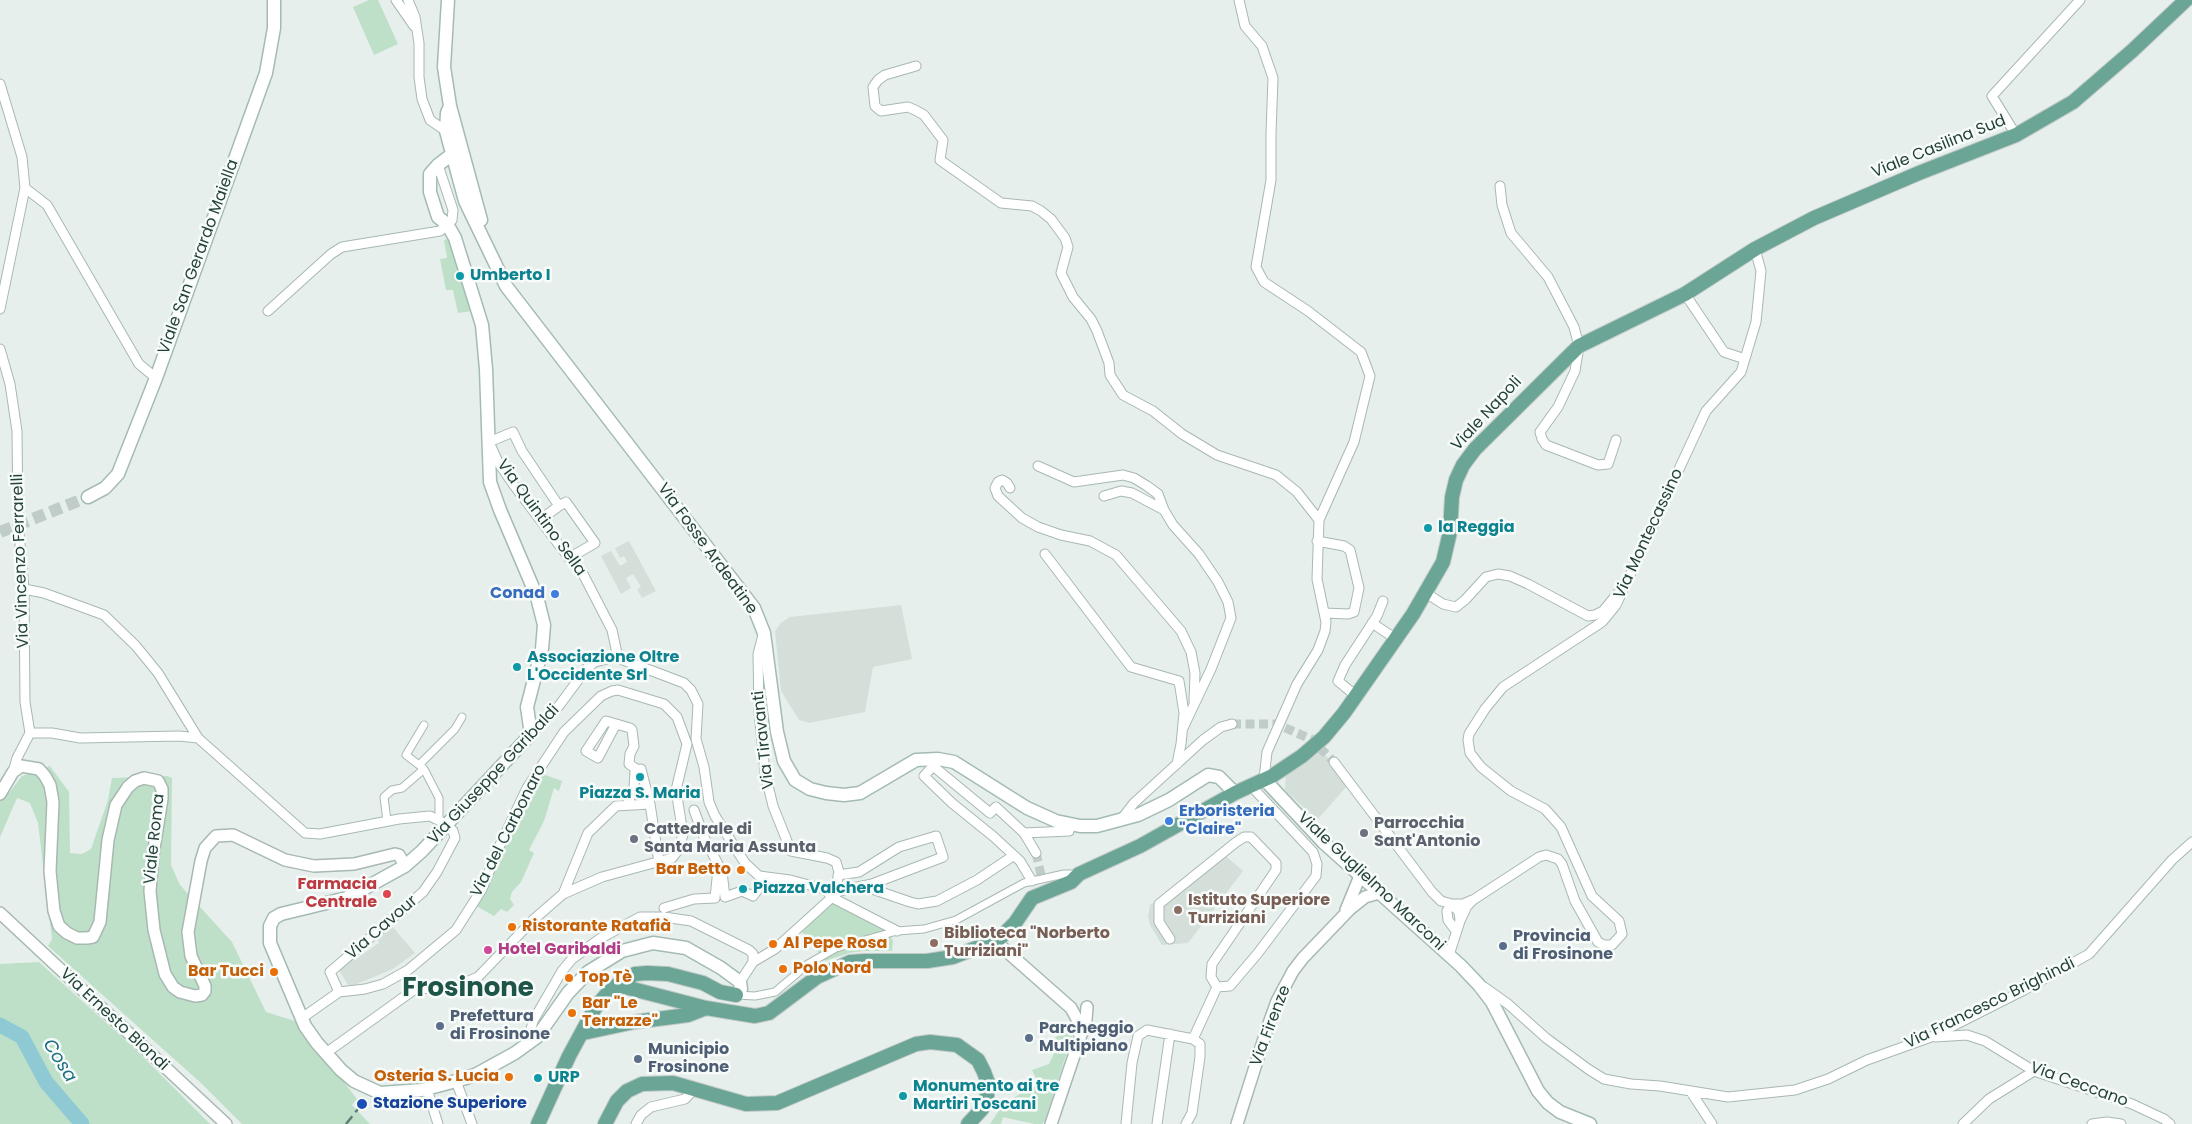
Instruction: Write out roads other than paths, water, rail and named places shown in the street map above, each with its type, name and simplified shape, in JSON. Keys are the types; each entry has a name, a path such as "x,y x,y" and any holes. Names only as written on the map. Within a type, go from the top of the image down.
{"main road":[{"name":"Viale San Gerardo Maiella","path":"88,496 104,488 118,474 156,378 266,73 274,28 274,0"},
{"path":"448,0 444,67 450,106 487,247"},
{"name":"Viale Casilina Sud","path":"1685,294 1755,249 1814,218 1919,173 2016,135 2073,102 2132,52 2186,0"},
{"path":"446,131 447,113 450,106"},
{"name":"Via Fosse Ardeatine","path":"446,131 465,201 506,286 754,608 764,633 777,732 784,761 795,780 810,789 826,793 844,795 860,793 916,760 938,759 954,762 1027,808 1056,822 1070,825 1097,826 1120,821 1156,807 1208,775 1219,777 1235,794"},
{"name":"Via Quintino Sella","path":"452,155 438,165 430,174 430,192 438,217 447,224 455,238 482,325 489,442"},
{"name":"Viale Napoli","path":"995,941 1008,932 1032,898 1070,882 1079,874 1140,846 1264,779 1314,746 1324,737 1396,640 1443,562 1447,549 1452,498 1456,480 1463,465 1475,449 1579,346 1685,294"},
{"path":"489,442 490,482 537,597 544,625 542,649 527,707 531,734"},
{"name":"Via Giuseppe Garibaldi","path":"302,1018 270,943 269,934 274,918 294,910 347,898 405,866 422,851 442,822 531,734"},
{"name":"Viale Guglielmo Marconi","path":"1264,779 1319,837 1379,894 1449,955 1479,985 1492,1002 1538,1091 1548,1104 1560,1112 1590,1124"},
{"path":"617,986 706,1008 750,1016 762,1016 775,1010 817,977 840,965 865,961 940,960 995,941"},
{"path":"302,1018 317,1043 340,1070 369,1089 380,1092 401,1093 427,1089 475,1075 514,1053 536,1037 568,993 588,972 622,952 653,943 686,948 720,968 738,988 720,992 703,984 661,974 635,974 617,986 595,1008 563,1068 538,1124"},
{"path":"583,1033 634,1022 688,1015 706,1008"},
{"path":"605,1124 617,1101 627,1091 642,1084 674,1082 746,1104 777,1103 916,1044 930,1042 957,1045 968,1051 978,1060 984,1072 988,1083 987,1096 982,1109 968,1124"}],"street":[{"path":"396,0 402,6 416,30"},
{"path":"408,0 415,17 419,42 419,77 422,99 430,120 446,131"},
{"path":"1239,0 1245,26 1262,46 1273,78 1270,133 1271,180 1256,267 1264,282 1308,311 1361,352 1370,376 1354,442 1332,495 1319,520 1317,579 1326,631 1297,684 1268,752 1264,779"},
{"path":"2016,135 1992,96 2080,0"},
{"path":"916,66 898,70 878,80 873,87 875,106 881,111 908,107 924,115 943,140 940,160 1001,203 1032,206 1051,219 1065,238 1068,247 1061,273 1073,297 1091,319 1108,357 1110,375 1123,395 1153,411 1182,434 1217,455 1276,475 1297,492 1319,520"},
{"path":"0,84 22,157 25,188 0,309"},
{"path":"1500,186 1502,205 1511,232 1548,277 1574,327 1579,346 1575,371 1558,407 1540,432 1542,439 1546,446 1598,465 1608,464 1616,440"},
{"path":"25,188 46,205 139,364 156,378"},
{"path":"268,311 331,254 342,247 440,231 447,224"},
{"name":"Via Montecassino","path":"1449,955 1456,931 1467,906 1473,900 1539,857 1552,856 1562,864 1575,902 1598,942 1604,945 1612,945 1622,934 1619,921 1592,896 1561,827 1545,809 1511,791 1481,767 1470,753 1469,734 1485,709 1503,687 1603,621 1622,593 1706,411 1741,372 1756,322 1761,271 1755,249"},
{"path":"1685,294 1724,352 1745,359"},
{"name":"Via Vincenzo Ferrarelli","path":"0,349 10,384 16,431 18,521 24,589 25,702 30,733"},
{"path":"489,442 514,432 522,451 559,506"},
{"name":"Via Quintino Sella","path":"489,442 498,462 568,558 582,572 612,630 618,658"},
{"path":"1038,466 1074,482 1123,475 1134,478 1158,494 1164,510 1218,582 1228,602 1231,618 1211,669 1184,728"},
{"path":"1010,488 1002,480 994,488 998,496 1022,518 1038,527 1061,535 1090,541 1116,555 1170,617 1181,631 1195,673 1195,695 1191,713"},
{"path":"1104,496 1121,491 1132,493 1164,510"},
{"path":"541,519 566,502 595,543 568,558"},
{"path":"1317,541 1344,546 1350,550 1359,588 1354,612 1348,614 1324,613"},
{"path":"1045,554 1131,667 1179,680 1184,713 1184,728 1177,764"},
{"path":"1426,593 1443,604 1456,607 1486,577 1498,574 1510,576 1528,584 1588,616 1603,611 1617,594 1622,593"},
{"path":"24,589 44,593 104,615 136,646 158,673 198,738 305,833 328,833 387,821 430,816 442,822"},
{"path":"1356,696 1338,681 1345,665 1372,623 1383,601"},
{"path":"1372,623 1396,640"},
{"name":"Via Tiravanti","path":"764,633 758,654 760,712 765,773 773,806 791,851 827,858 836,862 838,875"},
{"path":"618,658 688,686 698,704 696,739 704,767 709,802 715,816 745,863 759,876 790,880 827,891 831,897 896,931"},
{"name":"Via Giuseppe Garibaldi","path":"531,734 558,707 587,668 604,659 618,658"},
{"name":"Via del Carbonaro","path":"339,992 365,989 383,984 408,970 456,930 482,889 500,845 532,781 564,732 602,696 618,690 664,704 677,717 687,744"},
{"path":"387,821 384,797 392,790 402,788 455,729 462,717"},
{"path":"616,724 632,730 634,746 630,754 629,764 638,770 641,769 650,804 659,862"},
{"path":"1120,821 1134,804 1212,732 1232,724"},
{"path":"424,725 406,755 422,767 439,798 442,822"},
{"path":"0,794 13,772 17,758 30,733 52,733 80,738 179,736 198,738"},
{"path":"326,1053 415,989 455,987 468,983 478,977 533,920 563,894 602,877 672,858 682,842 682,820 676,790 687,744 696,739"},
{"path":"1334,762 1432,892 1441,900 1452,904 1463,904 1473,900"},
{"name":"Viale Roma","path":"13,772 21,766 39,769 50,785 53,802 50,871 54,911 59,926 67,934 77,938 94,936 100,922 108,840 116,805 125,791 136,781 144,778 158,781 162,789 162,800 152,855 150,891 154,930 165,974 180,992 195,996 202,995 205,991 205,986 191,956 188,932 201,861 205,848 216,836 233,835 285,860 314,866 354,864 395,854 399,855 405,866"},
{"path":"1032,881 1024,866 994,837 952,804 924,776 933,766 990,813 996,807 1024,832 1036,853"},
{"path":"627,805 634,788 635,771 638,770"},
{"path":"1217,987 1230,986 1258,953 1316,876 1317,864 1313,852 1251,786"},
{"path":"563,894 588,833 616,806 650,804"},
{"path":"694,810 719,867 726,890 725,897 742,891 753,896 767,877"},
{"name":"Via Cavour","path":"339,992 330,972 423,892 437,872 455,838 453,831 442,822"},
{"path":"1024,832 1069,831 1070,825"},
{"path":"831,897 836,889 838,875 859,872 899,848 936,836 943,858 868,885 839,890 775,949 753,962 738,988 755,996 775,992 808,964 836,948 896,931 924,929 956,920 1024,883 1064,874 1079,874"},
{"path":"1170,940 1159,922 1159,904 1239,840 1244,837 1252,837 1276,863 1276,870 1212,964 1211,977 1217,987"},
{"name":"Via Francesco Brighindi","path":"1479,985 1488,989 1546,1038 1597,1075 1612,1081 1736,1098 1796,1090 1828,1079 1867,1060 1931,1037 2024,990 2089,954 2172,860 2192,842"},
{"path":"868,885 875,890 918,904 936,901 976,880 1013,856"},
{"path":"664,908 694,899 715,898 719,867"},
{"path":"1343,916 1360,876"},
{"path":"1343,916 1365,897 1379,894"},
{"path":"1452,904 1459,912 1460,921"},
{"path":"1452,904 1447,911 1448,920 1456,931"},
{"name":"Via Ernesto Biondi","path":"1,913 226,1124"},
{"name":"Via Firenze","path":"1237,1124 1268,1026 1280,995 1303,958 1343,916"},
{"path":"536,1037 531,1029 533,1021 562,971 572,960 601,938 640,917 664,917 691,922 749,950 752,954 753,962"},
{"path":"995,941 1071,1008 1078,1022 1080,1037"},
{"path":"1193,1039 1217,987"},
{"path":"302,1018 339,992"},
{"path":"1051,1124 1086,1020 1087,1007"},
{"path":"1126,1124 1132,1063 1138,1036 1147,1030 1193,1039 1200,1044 1192,1113 1186,1124"},
{"path":"1157,1124 1170,1034"},
{"name":"Via Ceccano","path":"1931,1037 1967,1035 1985,1041 2034,1071 2132,1104 2164,1119 2170,1124"},
{"path":"1963,1124 1989,1099 2034,1071"},
{"path":"456,1081 472,1124"},
{"path":"636,1124 641,1115 651,1107 685,1099 695,1088"},
{"path":"427,1089 438,1124"},
{"path":"1691,1092 1712,1124"},
{"path":"2092,1124 2107,1122 2121,1124"}],"waterway":[{"name":"Cosa","path":"0,1025 22,1037 46,1082 82,1124"}],"tunnel":[{"path":"0,532 88,497"},
{"path":"1232,724 1276,724 1311,739 1334,762"},
{"path":"1036,853 1042,879"}],"railway":[{"path":"346,1124 362,1104"}],"place":[{"name":"Umberto I","path":"460,276"},
{"name":"la Reggia","path":"1428,528"},
{"name":"Conad","path":"555,594"},
{"name":"Associazione Oltre L'Occidente Srl","path":"517,667"},
{"name":"Piazza S. Maria","path":"640,777"},
{"name":"Erboristeria \"Claire\"","path":"1169,821"},
{"name":"Parrocchia Sant'Antonio","path":"1364,833"},
{"name":"Cattedrale di Santa Maria Assunta","path":"634,839"},
{"name":"Bar Betto","path":"741,870"},
{"name":"Piazza Valchera","path":"743,889"},
{"name":"Farmacia Centrale","path":"387,894"},
{"name":"Istituto Superiore Turriziani","path":"1178,910"},
{"name":"Ristorante Ratafià","path":"512,927"},
{"name":"Biblioteca \"Norberto Turriziani\"","path":"934,943"},
{"name":"Al Pepe Rosa","path":"773,944"},
{"name":"Provincia di Frosinone","path":"1503,946"},
{"name":"Hotel Garibaldi","path":"488,950"},
{"name":"Polo Nord","path":"783,969"},
{"name":"Bar Tucci","path":"274,972"},
{"name":"Top Tè","path":"569,978"},
{"name":"Bar \"Le Terrazze\"","path":"572,1013"},
{"name":"Prefettura di Frosinone","path":"440,1026"},
{"name":"Parcheggio Multipiano","path":"1029,1038"},
{"name":"Municipio Frosinone","path":"638,1059"},
{"name":"Osteria S. Lucia","path":"509,1077"},
{"name":"URP","path":"538,1078"},
{"name":"Monumento ai tre Martiri Toscani","path":"903,1096"},
{"name":"Stazione Superiore","path":"362,1104"}],"district":[{"name":"Frosinone","path":"468,989"}]}
